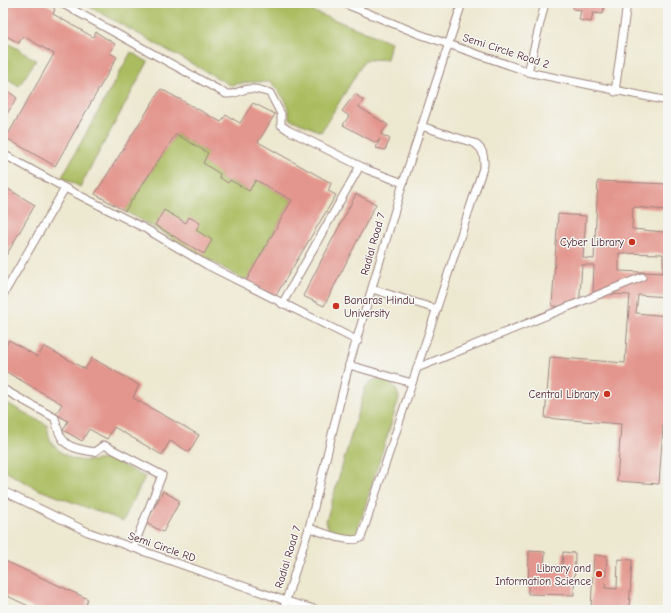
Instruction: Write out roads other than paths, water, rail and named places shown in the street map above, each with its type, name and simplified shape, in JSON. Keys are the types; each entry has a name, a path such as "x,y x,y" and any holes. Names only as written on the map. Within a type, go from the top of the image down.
{"lane":[{"path":"61,3 226,94 234,95 247,89 260,90 270,93 280,114 281,125 360,166 403,183"},
{"name":"Semi Circle Road 2","path":"343,3 449,44 528,72 616,92 668,101"},
{"name":"Radial Road 7","path":"282,610 309,528 349,365 358,341 403,183 462,3"},
{"path":"528,72 545,3"},
{"path":"616,92 627,3"},
{"path":"309,528 348,540 356,541 361,538 484,165 484,155 481,148 474,143 421,126"},
{"path":"3,154 146,229 207,265 358,341"},
{"path":"282,304 360,166"},
{"path":"3,295 66,188"},
{"path":"417,368 642,277"},
{"path":"372,289 436,309"},
{"path":"349,365 412,383"},
{"path":"3,389 55,418 58,432 63,441 70,447 94,452 104,445 162,475 133,548"},
{"name":"Semi Circle RD","path":"3,491 88,532 286,601 318,610"}],"place":[{"name":"Cyber Library","path":"632,242"},
{"name":"Banaras Hindu University","path":"336,306"},
{"name":"Central Library","path":"607,394"},
{"name":"Library and Information Science","path":"599,574"}]}
